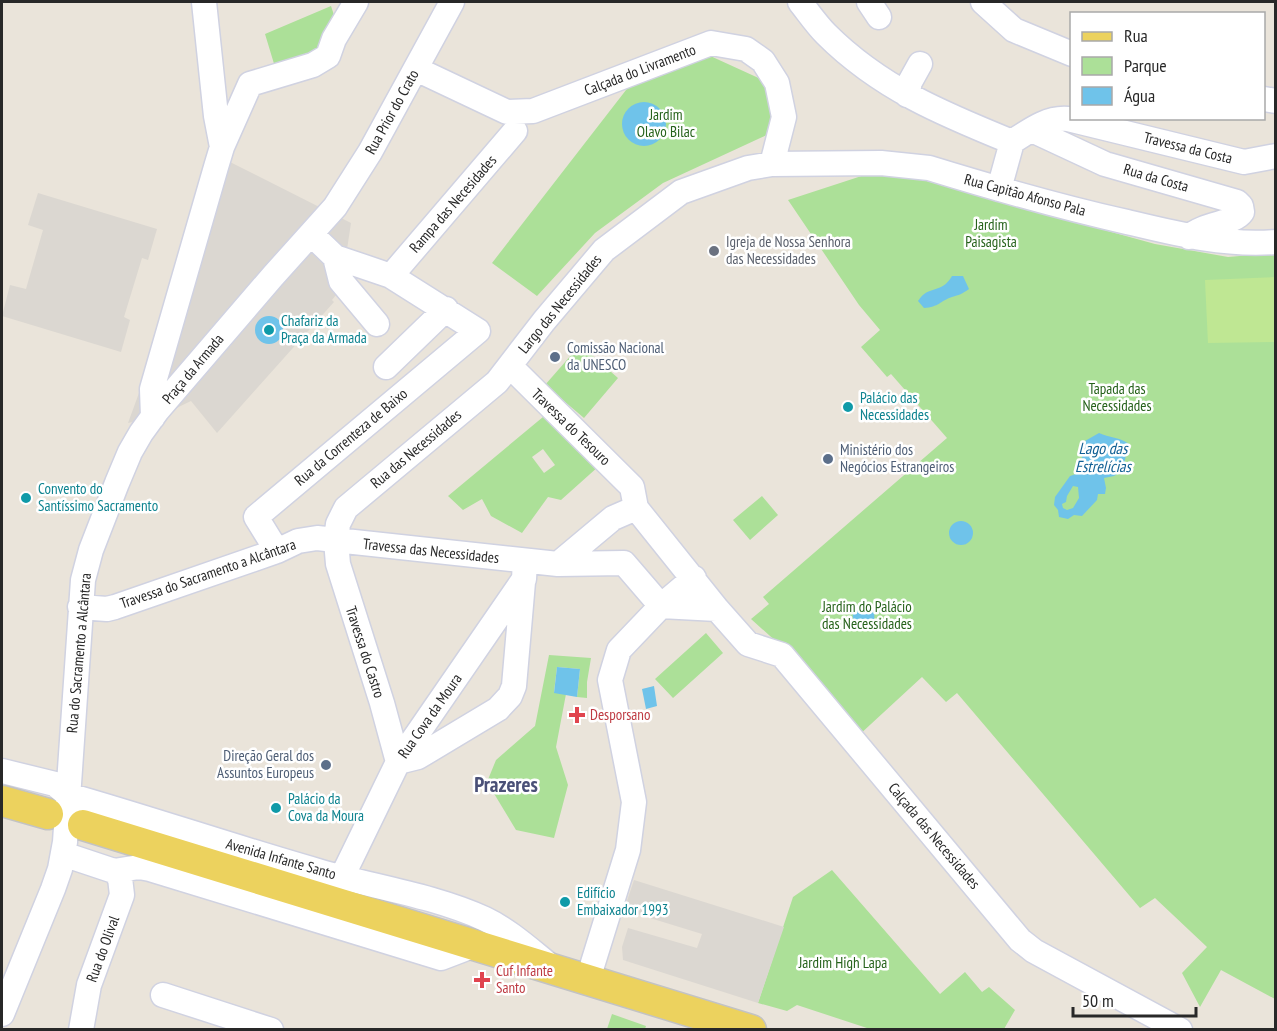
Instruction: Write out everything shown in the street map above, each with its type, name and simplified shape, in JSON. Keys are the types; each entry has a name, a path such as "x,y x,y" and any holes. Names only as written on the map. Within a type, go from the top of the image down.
{"main road":[{"name":"Avenida Infante Santo","path":"2,801 58,805"},
{"name":"Avenida Infante Santo","path":"70,840 475,945 751,1029"}],"street":[{"path":"204,2 219,157"},
{"name":"Praça da Armada","path":"153,417 152,388 219,157 250,84 313,65 328,56 334,39 356,2"},
{"name":"Rua Prior do Crato","path":"318,227 336,207 357,174 452,2"},
{"name":"Rua da Costa","path":"800,2 825,33 847,53 907,95 934,110 1086,155 1105,164 1237,202 1241,206 1242,212 1235,218 1197,229 1189,237"},
{"path":"983,2 1014,30 1070,54"},
{"name":"Calçada do Livramento","path":"416,69 507,112 533,111 711,43 746,49 763,61 777,83 784,117 772,164"},
{"path":"907,95 910,82 920,64"},
{"name":"Travessa da Costa","path":"1022,136 1046,122 1061,118 1244,162 1275,156"},
{"name":"Rampa das Necesidades","path":"391,276 515,131"},
{"path":"999,189 1022,136"},
{"path":"1086,155 1116,158 1120,147"},
{"name":"Rua Capitão Afonso Pala","path":"772,164 903,164 929,168 1095,215 1189,237 1238,244 1275,242"},
{"name":"Largo das Necessidades","path":"510,366 544,321 604,250 681,192 748,168 772,164"},
{"path":"318,227 334,257 341,281 377,324"},
{"name":"Praça da Armada","path":"153,417 273,276 318,227"},
{"path":"334,257 391,276 446,309 386,367"},
{"name":"Rua da Correnteza de Baixo","path":"277,551 256,517 478,331 446,309"},
{"name":"Travessa do Tesouro","path":"510,366 634,497 690,574"},
{"name":"Rua das Necessidades","path":"336,540 338,524 346,508 496,382 510,366"},
{"name":"Rua do Sacramento a Alcântara","path":"2,1014 53,889 70,840 58,805 85,570 129,452 153,417"},
{"path":"558,564 613,518 634,497"},
{"path":"598,531 657,601 717,609"},
{"name":"Travessa do Sacramento a Alcântara","path":"80,607 107,609 115,607 308,539 336,540"},
{"name":"Travessa das Necessidades","path":"336,540 525,570 558,564 624,563"},
{"name":"Travessa do Castro","path":"336,540 338,564 398,762"},
{"path":"398,762 418,757 505,703 514,686 525,570"},
{"name":"Rua Cova da Moura","path":"342,877 398,762 525,570"},
{"path":"588,979 627,850 634,802 610,680 619,650 657,601 690,574"},
{"name":"Calçada das Necessidades","path":"690,574 748,644 782,655 1020,940 1034,951 1180,1029"},
{"name":"Avenida Infante Santo","path":"2,771 55,784 58,805 319,872 379,885 485,919 509,933 552,967"},
{"path":"70,840 114,871 139,867 150,869 441,957 475,945"},
{"name":"Rua do Olival","path":"81,1029 89,986 122,895 120,878 114,871"},
{"path":"163,995 207,1021 271,1029"}],"green space":[{"path":"331,6 337,24 317,53 275,67 265,34"},
{"name":"Jardim Olavo Bilac","path":"706,54 765,81 774,99 771,133 663,183 595,233 537,296 492,263 633,81"},
{"name":"Tapada das Necessidades","path":"883,169 1155,244 1228,257 1275,253 1275,999 1221,970 1200,1007 1182,973 1207,947 1155,898 1140,908 957,693 946,702 922,677 858,736 790,654 751,619 769,604 763,597 947,438 891,374 887,377 861,347 880,330 859,305 788,200"},
{"path":"1275,277 1275,342 1208,343 1205,280"},
{"path":"580,345 618,378 584,418 545,385"},
{"path":"549,412 599,466 561,500 548,497 522,533 491,516 482,499 463,510 448,496","holes":["543,449 555,465 544,473 532,457"]},
{"path":"762,496 778,515 750,540 733,520"},
{"path":"706,633 723,653 673,698 655,679"},
{"path":"549,655 591,658 587,698 577,697 580,669 557,667 554,692 566,694 556,747 568,785 554,838 516,830 487,782 496,760 535,726"},
{"name":"Jardim High Lapa","path":"832,870 940,994 965,972 982,992 989,987 1015,1010 1004,1029 873,1030 797,1005 787,1011 758,1003 793,897"},
{"path":"612,1014 646,1026 645,1029 607,1029"}],"shaded area":[{"path":"208,155 232,163 351,223 341,289 332,300 334,302 217,433 191,401 162,415 128,423 143,382"},
{"path":"38,193 157,229 148,260 142,258 124,317 130,320 121,352 2,316 10,285 26,289 43,230 28,225"},
{"path":"634,880 784,927 758,1003 623,960 622,947 628,928 697,948 702,934 624,910"}],"water":[{"path":"644,102 653,103 660,108 665,115 665,133 660,140 653,145 644,146 635,145 628,140 623,133 622,124 623,115 628,108 635,103"},
{"path":"952,276 963,276 969,289 936,305 924,308 918,301 922,296 944,286"},
{"name":"Chafariz da Praça da Armada","path":"269,316 279,320 283,330 279,340 269,344 259,340 255,330 259,320"},
{"name":"Lago das Estrelícias","path":"1099,433 1129,444 1122,471 1104,478 1105,494 1098,494 1097,500 1082,516 1074,515 1068,519 1059,517 1054,505 1055,497 1070,476 1079,473 1085,441","holes":["1073,486 1078,487 1079,498 1073,508 1067,510 1063,508 1062,504 1066,502"]},
{"path":"961,521 970,524 973,533 970,542 961,545 952,542 949,533 952,524"},
{"path":"864,606 874,613 874,620 872,624 864,628 859,627 853,620 853,613 859,607"},
{"path":"557,667 580,669 577,697 554,693"},
{"path":"654,686 657,706 646,709 642,689"}],"place":[{"name":"Igreja de Nossa Senhora das Necessidades","path":"714,251"},
{"name":"Chafariz da Praça da Armada","path":"269,330"},
{"name":"Comissão Nacional da UNESCO","path":"555,357"},
{"name":"Palácio das Necessidades","path":"848,407"},
{"name":"Ministério dos Negócios Estrangeiros","path":"828,459"},
{"name":"Convento do Santíssimo Sacramento","path":"26,498"},
{"name":"Desporsano","path":"577,715"},
{"name":"Direção Geral dos Assuntos Europeus","path":"326,765"},
{"name":"Palácio da Cova da Moura","path":"276,808"},
{"name":"Edifício Embaixador 1993","path":"565,902"},
{"name":"Cuf Infante Santo","path":"482,980"}],"district":[{"name":"Prazeres","path":"506,785"}],"park label":[{"name":"Jardim Paisagista","path":"991,234"},
{"name":"Jardim do Palácio das Necessidades","path":"867,616"}]}
